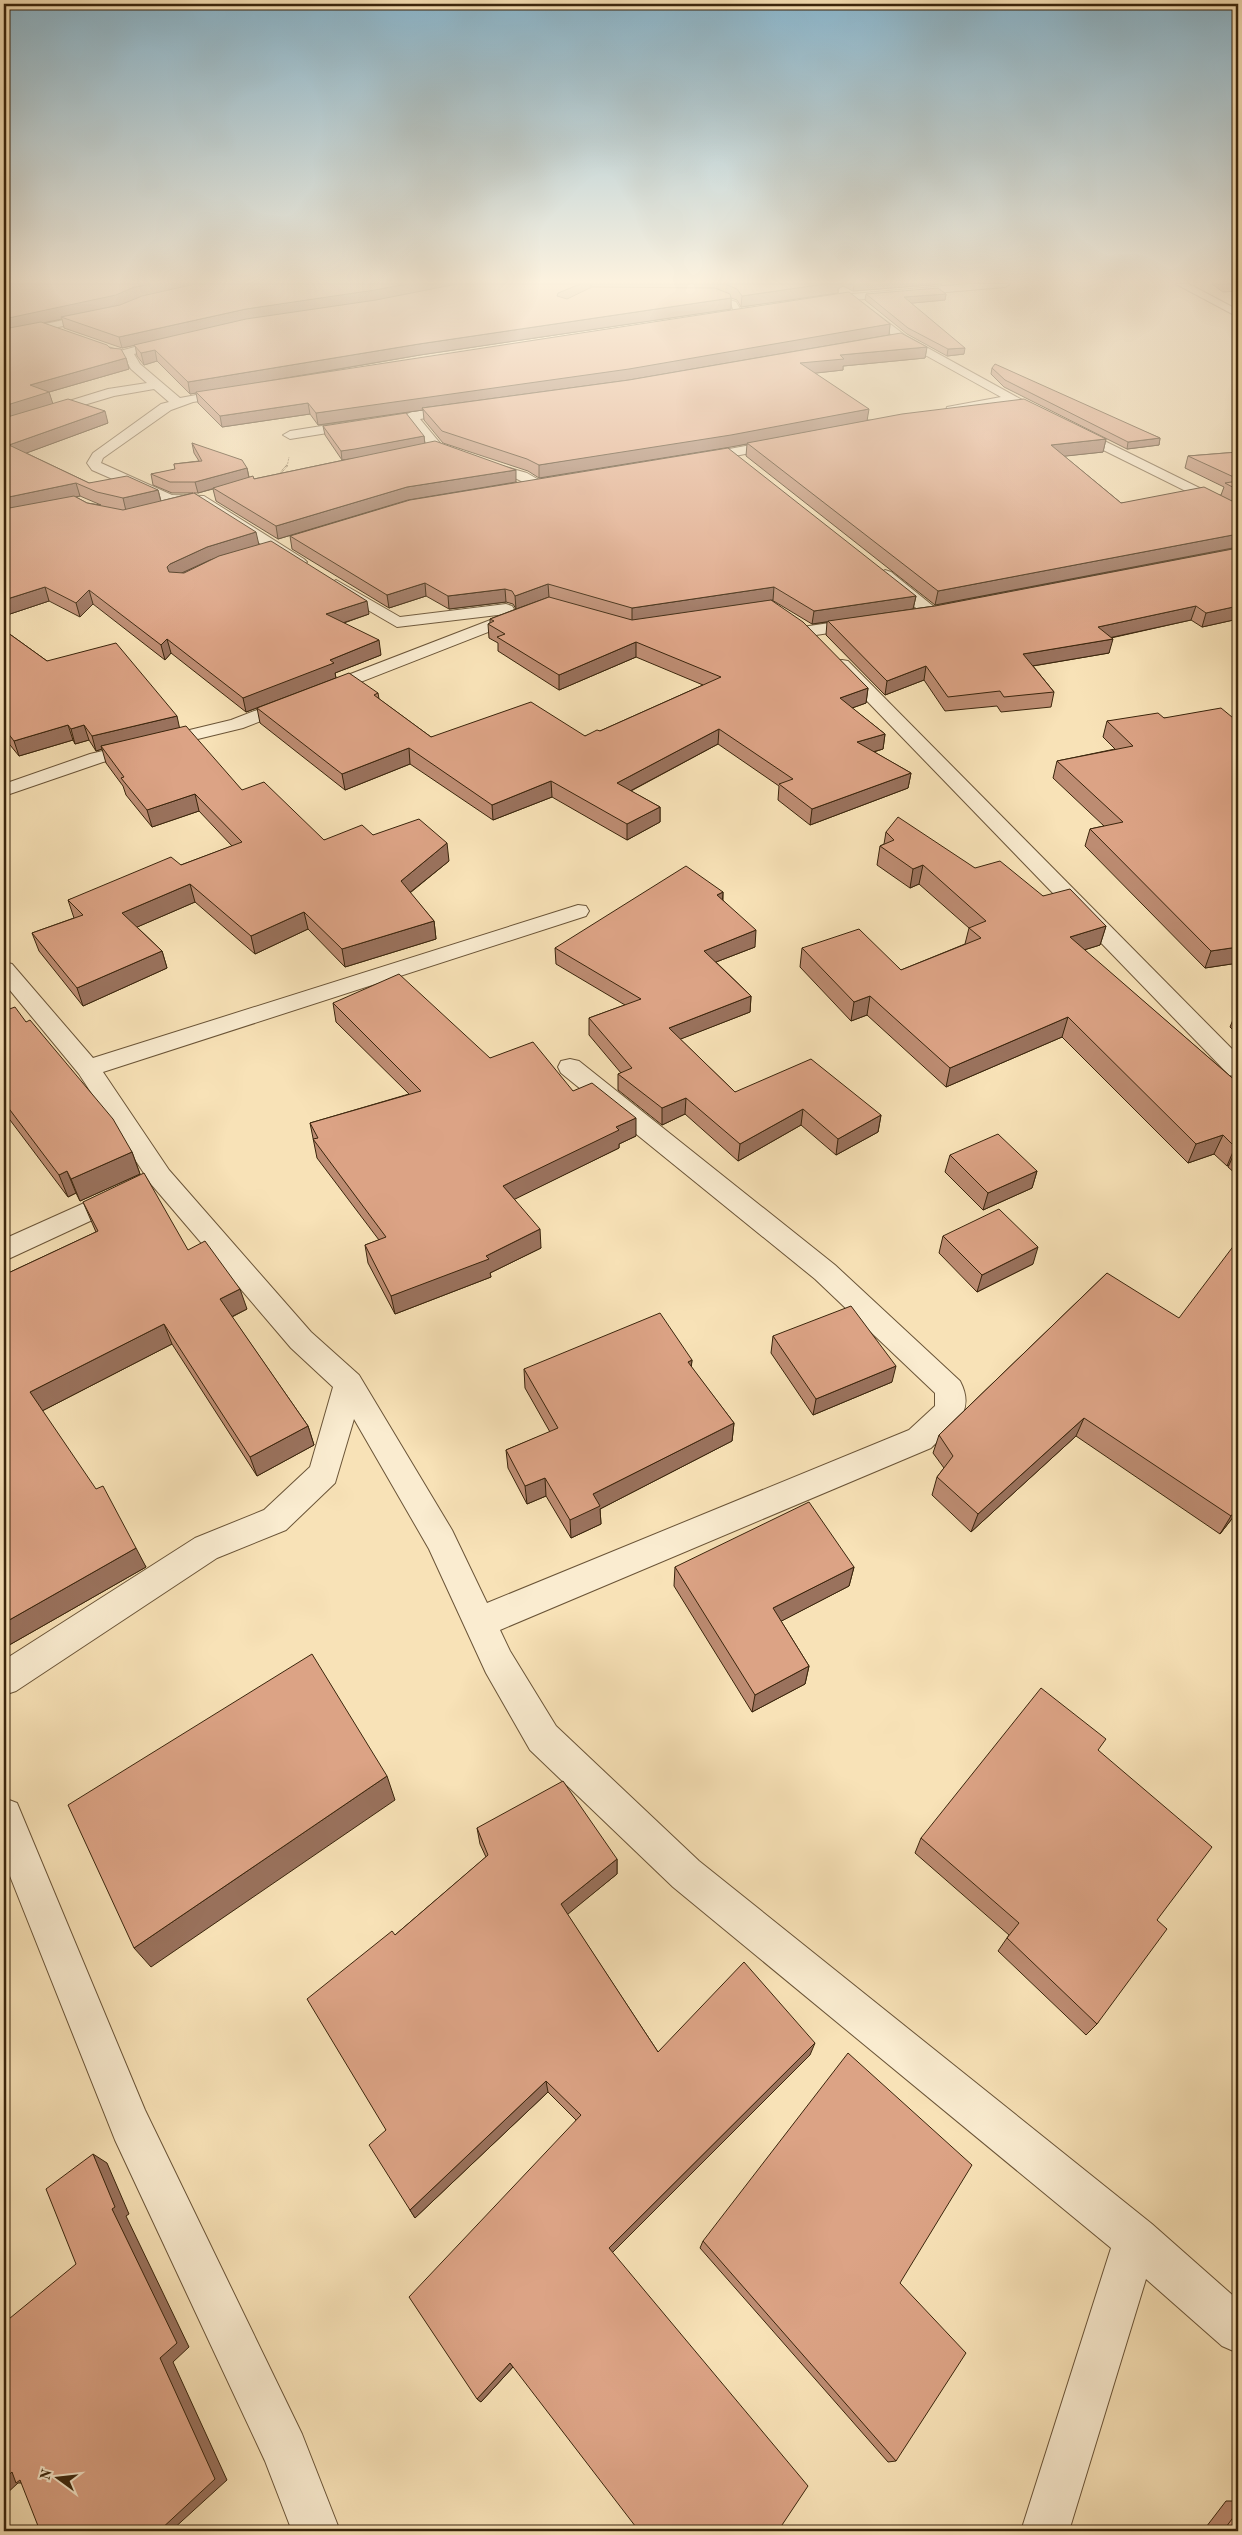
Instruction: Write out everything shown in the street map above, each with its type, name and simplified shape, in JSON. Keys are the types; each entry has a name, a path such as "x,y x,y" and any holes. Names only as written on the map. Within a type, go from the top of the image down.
{"street":[{"path":"4,425 78,402"},
{"path":"4,790 96,758 237,724 538,606 397,622 199,499 170,499 97,467 94,463 98,456 155,414 166,407 183,402"},
{"path":"935,414 995,402"},
{"path":"1019,402 1030,408"},
{"path":"454,454 437,448 406,417 468,408"},
{"path":"290,435 373,422"},
{"path":"1064,425 1238,513"},
{"path":"682,461 799,440"},
{"path":"419,452 437,448"},
{"path":"731,453 746,466"},
{"path":"471,460 522,476 537,485"},
{"path":"510,489 576,479"},
{"path":"150,509 217,494"},
{"path":"258,552 292,542"},
{"path":"870,564 932,613"},
{"path":"914,616 952,610"},
{"path":"875,622 802,626 1238,1069"},
{"path":"88,1068 578,911"},
{"path":"4,969 88,1068 160,1177 301,1340 349,1383 441,1540 498,1662 543,1738 672,1860 1136,2240 1238,2330"},
{"path":"478,1622 920,1438 950,1411 950,1389 825,1272 570,1067"},
{"path":"4,1250 160,1177"},
{"path":"4,1679 206,1548 275,1520 324,1474 349,1383"},
{"path":"4,1816 130,2125 285,2451 316,2531"},
{"path":"1045,2531 1136,2240"}],"building":[{"path":"4,402 16,402 4,406"},
{"path":"57,402 78,402 105,411 9,445 89,483 127,476 158,490 123,498 97,492 76,483 4,498 4,418"},
{"path":"206,402 392,402 316,413 308,403 220,416"},
{"path":"464,402 859,402 869,409 731,435 539,465 527,459 442,431 422,408"},
{"path":"997,402 1031,402 1106,439 1051,445 1121,503 1204,487 1238,504 1238,534 938,591 747,443 902,414"},
{"path":"1049,402 1080,402 1160,438 1128,442"},
{"path":"406,413 424,436 341,451 323,426"},
{"path":"435,441 516,470 407,487 276,526 213,488 253,476 254,479"},
{"path":"192,443 242,460 247,468 195,482 170,482 151,474 175,469 174,464 202,461"},
{"path":"728,448 916,596 814,611 774,587 632,608 548,584 515,596 512,591 505,589 448,596 425,583 387,595 290,536 410,500"},
{"path":"1238,452 1238,479 1188,456"},
{"path":"1238,481 1238,490 1225,483"},
{"path":"194,493 256,532 207,547 170,564 167,567 169,572 184,573 219,556 271,541 367,601 326,614 379,640 330,660 334,663 243,698 167,639 161,645 89,590 76,603 45,587 4,600 4,509 74,496 87,503 123,510"},
{"path":"1238,548 1238,606 1206,613 1196,606 1098,627 1113,639 1023,654 1054,692 1004,697 1000,691 948,697 926,666 887,681 828,621 935,606"},
{"path":"549,597 632,620 771,600 803,622 868,688 840,698 885,734 857,742 911,773 812,809 779,784 793,779 719,729 617,783 660,807 627,824 551,781 492,805 409,748 342,774 257,708 349,673 378,693 374,695 431,737 531,702 585,736 721,677 636,642 559,675 497,637 505,634 488,624 494,621 490,619"},
{"path":"4,630 47,661 116,643 177,716 92,736 84,725 71,729 68,725 14,741 4,728"},
{"path":"1221,708 1238,722 1238,947 1211,951 1090,829 1123,822 1057,761 1133,746 1107,721 1158,713 1164,718"},
{"path":"186,726 242,790 264,782 324,840 362,825 373,835 419,819 447,843 401,881 434,921 342,949 304,912 251,936 190,884 122,913 162,951 77,988 32,933 83,915 68,900 171,857 181,865 242,842 195,794 147,810 121,778 124,777 101,746"},
{"path":"898,817 975,868 1000,861 1043,896 1070,889 1106,926 1070,937 1238,1083 1238,1145 1235,1147 1223,1135 1196,1144 1068,1017 950,1068 870,996 854,1002 802,948 859,929 901,970 981,938 969,928 986,921 923,865 913,869 880,846 894,840 886,832"},
{"path":"686,866 723,892 717,895 756,930 704,951 751,996 669,1028 735,1092 811,1059 881,1115 838,1139 803,1109 740,1144 686,1098 662,1108 618,1074 632,1068 589,1018 641,999 555,948"},
{"path":"399,974 490,1058 533,1042 573,1091 592,1083 636,1118 616,1127 619,1130 503,1186 540,1229 486,1256 489,1259 391,1296 365,1245 386,1237 313,1139 318,1138 310,1123 421,1091 333,1003"},
{"path":"15,1007 26,1022 30,1020 113,1119 132,1152 71,1179 67,1171 59,1175 4,1102 4,1011"},
{"path":"998,1134 1037,1171 988,1193 950,1155"},
{"path":"144,1173 188,1250 205,1241 240,1289 220,1299 308,1426 250,1457 164,1324 30,1392 96,1489 103,1486 136,1548 4,1623 4,1275 98,1231 83,1202"},
{"path":"999,1209 1038,1247 982,1275 943,1236"},
{"path":"1238,1240 1238,1464 1233,1472 1238,1475 1238,1507 1231,1516 1084,1418 978,1514 937,1477 953,1456 939,1435 1107,1273 1179,1318"},
{"path":"851,1306 896,1366 816,1399 773,1336"},
{"path":"660,1313 692,1360 688,1362 734,1423 593,1494 600,1506 570,1520 545,1478 525,1486 506,1450 558,1428 524,1369"},
{"path":"809,1502 854,1567 773,1608 809,1666 755,1695 675,1567"},
{"path":"312,1654 387,1776 134,1948 68,1805"},
{"path":"1041,1688 1106,1739 1098,1750 1212,1847 1157,1920 1167,1929 1097,2024 1007,1938 1019,1923 921,1838"},
{"path":"563,1781 617,1859 561,1904 658,2052 744,1962 815,2043 609,2248 808,2486 778,2531 639,2531 510,2363 477,2399 409,2297 581,2115 546,2081 410,2210 369,2145 386,2130 307,1999 392,1931 395,1935 488,1855 477,1828"},
{"path":"848,2053 972,2165 900,2283 966,2353 896,2461 703,2241"},
{"path":"93,2154 115,2207 112,2209 177,2343 160,2358 215,2479 159,2531 40,2531 20,2480 16,2483 12,2472 4,2479 4,2323 76,2264 46,2189"},
{"path":"1238,2511 1238,2531 1223,2531"}]}
